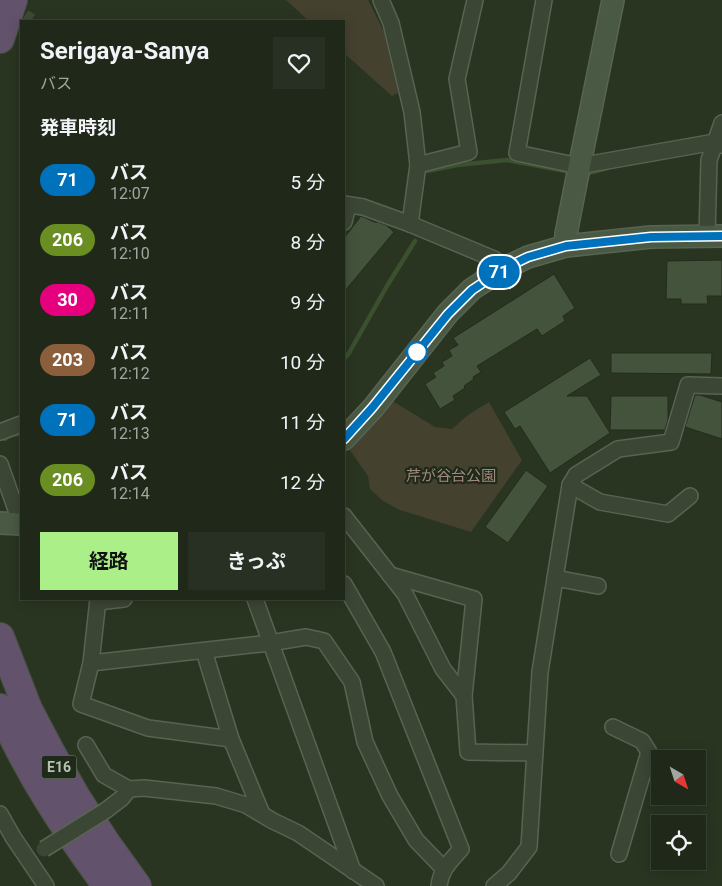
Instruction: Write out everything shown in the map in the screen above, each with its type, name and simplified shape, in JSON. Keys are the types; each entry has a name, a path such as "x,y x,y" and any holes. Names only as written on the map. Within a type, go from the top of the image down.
{"highway":[{"path":"0,39 14,0"},
{"name":"E16","path":"0,637 28,709 50,751 76,797 137,886"},
{"name":"E16","path":"0,708 28,766 59,818 107,886"},
{"path":"28,766 56,832 88,886"}],"street":[{"path":"381,0 392,23 412,112 418,165 410,224"},
{"path":"418,165 469,152 457,79 475,0"},
{"path":"544,0 517,152 578,172 709,143 717,144"},
{"path":"566,246 566,234 613,0"},
{"path":"345,438 372,408 448,314 472,290 505,268 528,257 566,246 651,237 714,236 709,160 717,144 722,123"},
{"path":"346,205 363,207 410,224 494,259 505,268"},
{"path":"494,886 509,872 529,847 540,672 570,485 576,475 618,449 671,442 688,385 722,386"},
{"path":"0,432 20,424"},
{"path":"0,464 20,521"},
{"path":"570,485 600,502 668,514 690,496"},
{"path":"345,517 405,594 444,669 464,696"},
{"path":"0,522 20,524"},
{"path":"390,575 474,599 464,696 468,752 535,753"},
{"path":"555,578 598,586"},
{"path":"345,586 383,652 460,849 444,869 439,886"},
{"path":"98,600 91,663 81,704 148,728 232,739"},
{"path":"255,600 353,871"},
{"path":"91,663 204,651 306,637 324,641 352,682 365,742 390,796 416,840 444,869"},
{"path":"204,651 232,739 262,814"},
{"path":"613,727 642,741 649,752 619,854"},
{"path":"86,745 104,774 129,789 144,788 216,796 246,804 298,833 376,886"},
{"path":"29,860 105,811 122,798 129,789"},
{"path":"0,814 46,886"}],"green space":[{"path":"286,0 368,0 384,32 398,93 392,96 345,54 345,20 308,20"},
{"name":"芹が谷台公園","path":"391,400 435,427 452,429 468,415 489,402 522,460 471,532 400,510 383,501 370,489 368,476 349,449 372,426"}],"building":[{"path":"361,216 386,225 394,232 345,291 345,237"},
{"path":"722,260 722,296 707,296 708,304 681,304 681,299 666,299 667,261"},
{"path":"554,274 575,308 563,316 565,321 542,336 537,329 477,366 481,372 464,386 465,388 453,396 455,400 440,409 425,384 436,377 433,373 444,366 442,362 452,356 449,350 458,345 453,338"},
{"path":"611,353 712,353 711,374 611,373"},
{"path":"590,358 601,375 567,396 587,396 610,433 550,473 520,426 515,429 504,412"},
{"path":"695,395 722,402 722,439 685,427"},
{"path":"611,396 668,396 668,420 665,430 610,430"},
{"path":"526,470 548,486 508,543 485,527"}],"waterway":[{"path":"427,171 457,165 507,160 571,172"},
{"path":"584,173 608,168"},
{"path":"345,358 415,241"},
{"path":"5,439 20,433"}],"tunnel":[{"path":"5,4 29,20"}],"bus line":[{"name":"71","path":"345,438 372,408 448,314 472,290 505,268 528,257 566,246 651,237 722,236"}]}
